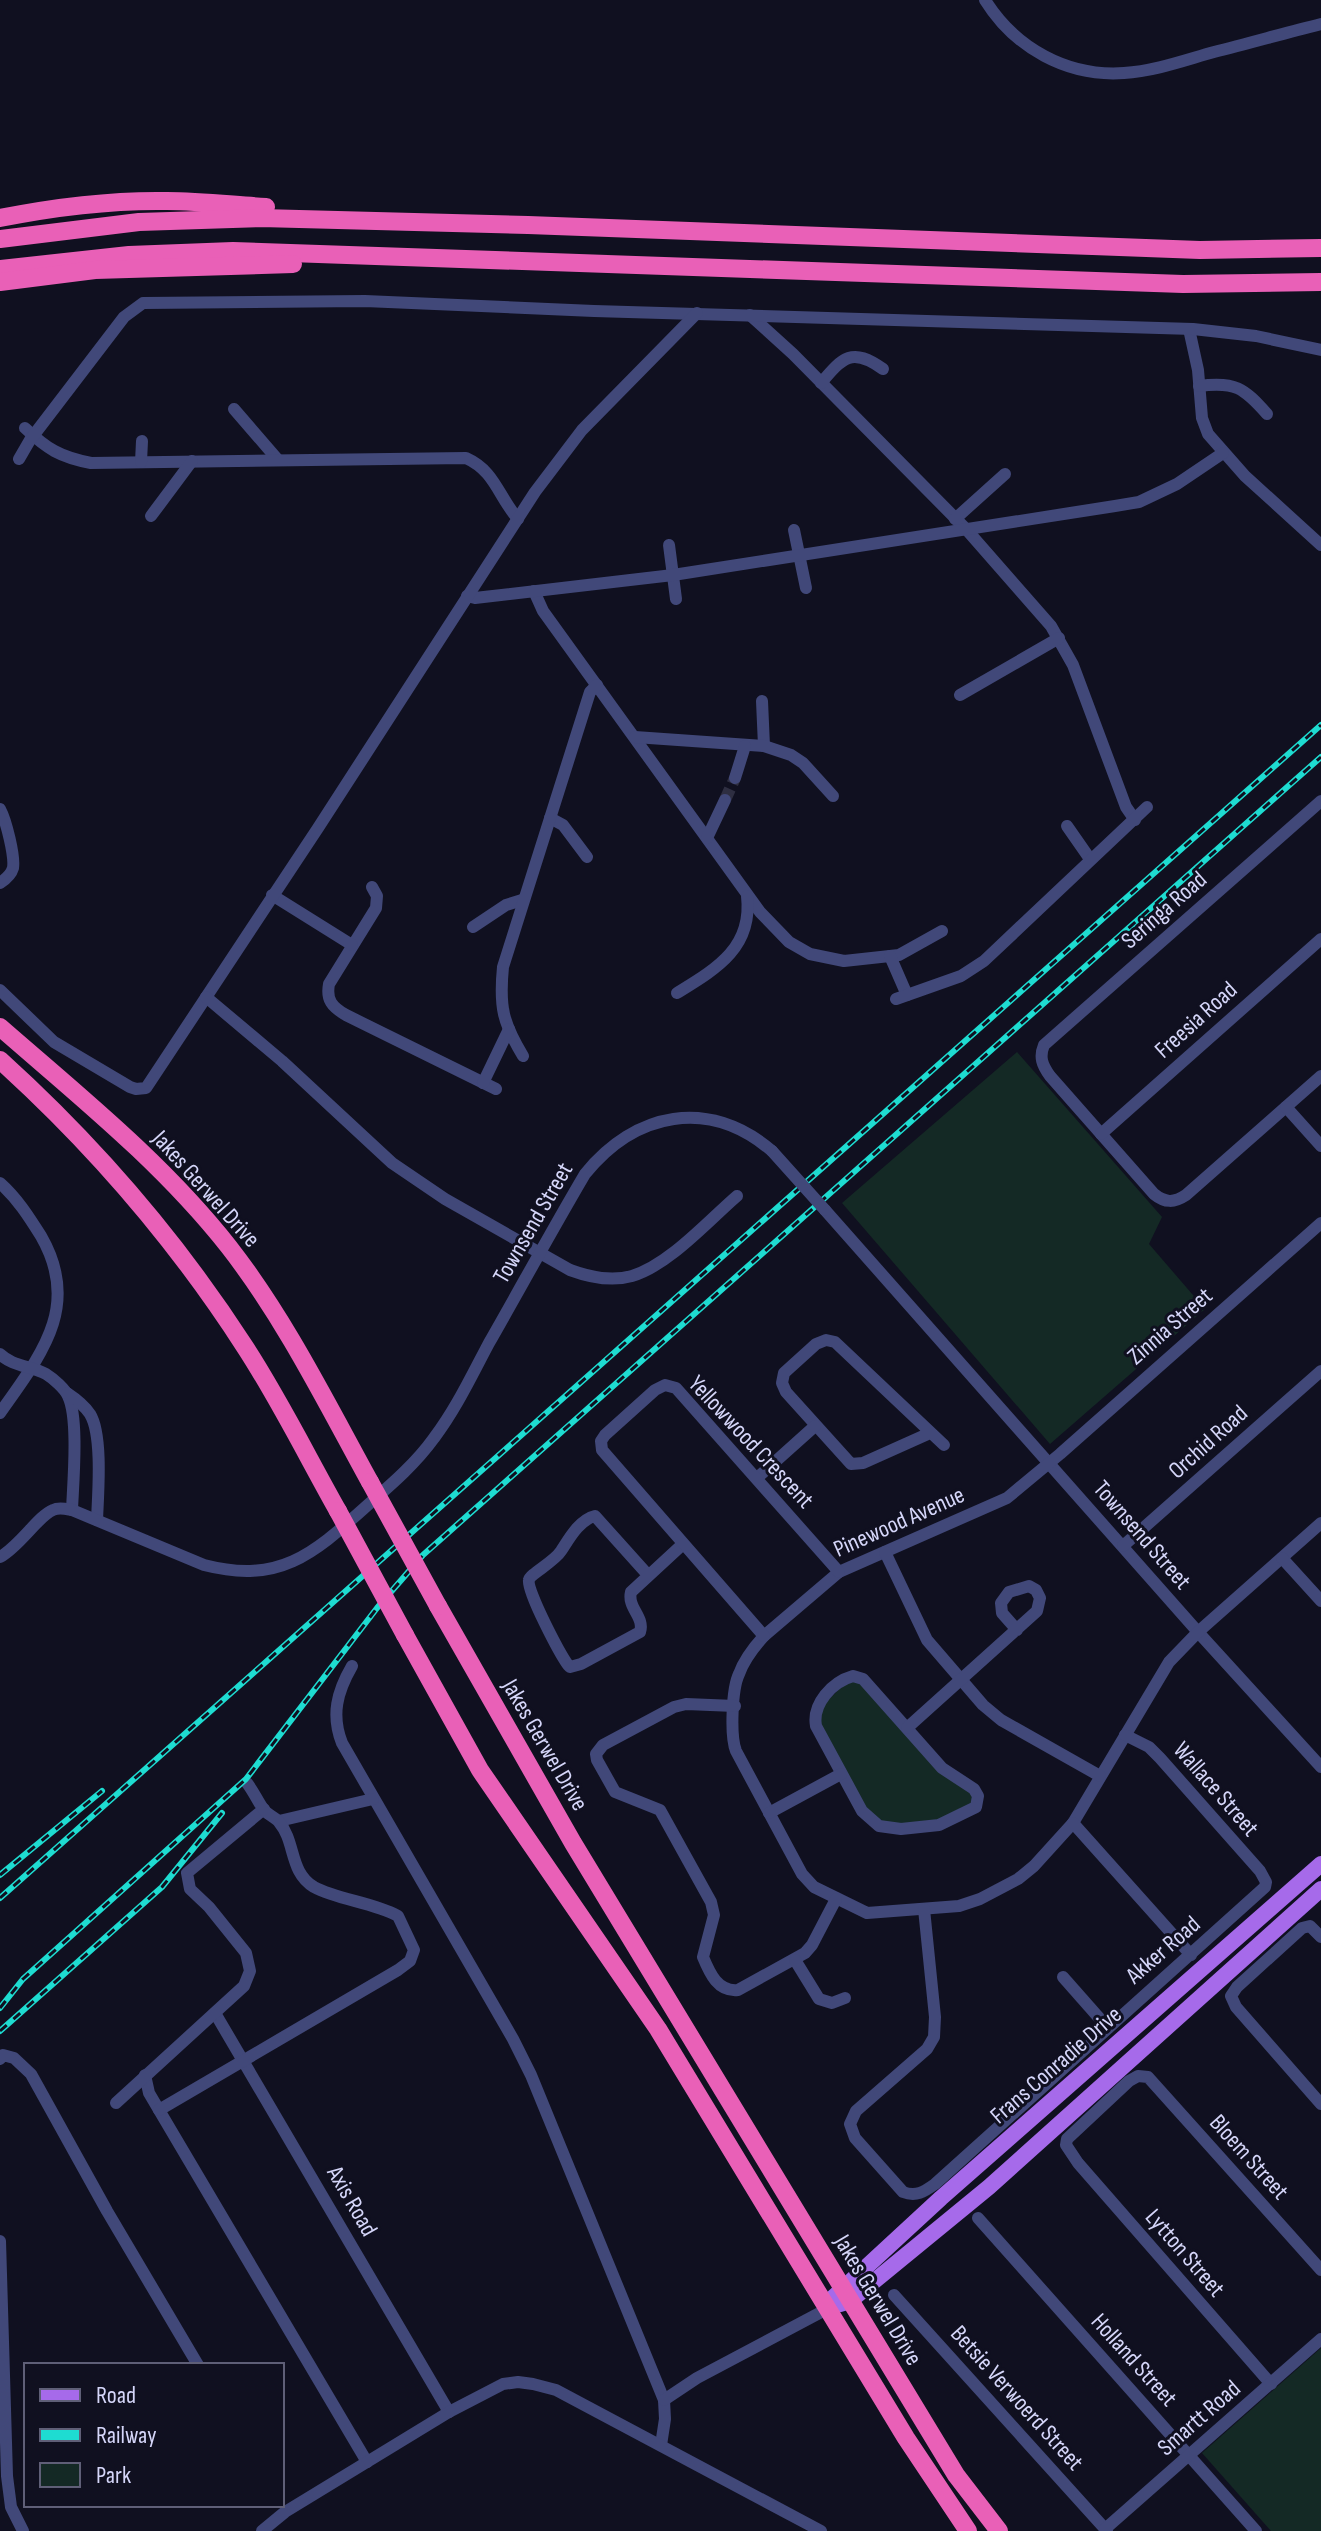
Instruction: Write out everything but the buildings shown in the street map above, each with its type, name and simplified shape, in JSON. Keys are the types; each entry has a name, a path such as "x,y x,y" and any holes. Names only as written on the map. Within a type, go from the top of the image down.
{"highway":[{"path":"0,216 121,202 182,201 528,225"},
{"path":"0,239 95,226 279,218 1200,250 1321,248"},
{"path":"0,269 103,257 207,251 1167,284 1321,282"},
{"path":"0,285 35,277 95,270 464,259"},
{"name":"Jakes Gerwel Drive","path":"0,1027 148,1158 190,1201 259,1288 287,1331 573,1843 956,2475 999,2531"},
{"name":"Jakes Gerwel Drive","path":"0,1060 95,1152 180,1254 251,1357 483,1776 658,2029 823,2309 968,2531"}],"main road":[{"name":"Frans Conradie Drive","path":"846,2294 1321,1864"},
{"name":"Frans Conradie Drive","path":"823,2309 989,2187 1321,1889"}],"street":[{"path":"985,0 1005,27 1033,50 1078,70 1110,73 1154,68 1321,24"},
{"path":"19,459 29,432 124,317 143,303 365,301 1189,329 1256,336 1321,350"},
{"path":"0,990 54,1042 136,1089 146,1088 518,519 582,430 697,313"},
{"path":"750,315 966,529 1032,602 1059,638 1073,665 1126,807 1135,820"},
{"path":"1189,329 1202,418 1208,434 1245,476 1321,545"},
{"path":"821,383 842,360 852,356 871,359 883,369"},
{"path":"1199,386 1228,383 1242,390 1267,414"},
{"path":"234,409 278,460"},
{"path":"29,432 53,452 91,463 466,458 484,468 518,519"},
{"path":"141,462 142,441"},
{"path":"467,596 475,598 673,575 1139,502 1177,484 1223,453"},
{"path":"151,516 192,461"},
{"path":"955,519 1005,474"},
{"path":"794,530 806,588"},
{"path":"669,545 676,599"},
{"path":"534,591 543,611 707,838 773,927 789,942 810,954 844,961 899,955 942,931"},
{"path":"960,695 1059,638"},
{"path":"523,1056 503,1017 503,967 590,692 597,685"},
{"path":"762,701 764,746"},
{"path":"635,737 764,746 791,755 803,763 833,796"},
{"path":"735,778 745,746"},
{"path":"707,838 725,800"},
{"name":"Seringa Road","path":"1101,1134 1050,1076 1042,1062 1044,1045 1321,801"},
{"path":"890,956 902,997 961,976 984,961 1147,807"},
{"path":"0,809 5,820 13,866 10,876 0,883"},
{"path":"550,818 563,825 587,857"},
{"path":"1067,826 1090,859"},
{"path":"372,887 377,896 376,908 329,984 328,998 332,1005 346,1015 496,1089"},
{"path":"677,993 733,953 749,912 747,893"},
{"path":"272,895 352,945"},
{"path":"473,927 506,905 522,900"},
{"name":"Freesia Road","path":"1101,1134 1321,939"},
{"path":"206,997 282,1061 392,1163 445,1199 570,1270 589,1277 632,1276 669,1255 737,1196"},
{"path":"483,1083 509,1029"},
{"path":"1101,1134 1154,1194 1166,1201 1178,1200 1321,1076"},
{"path":"1286,1107 1321,1146"},
{"name":"Townsend Street","path":"72,1510 204,1565 221,1569 254,1571 274,1568 323,1545 398,1479 435,1437 585,1174 609,1148 634,1131 684,1118 706,1120 738,1127 772,1151 1321,1767"},
{"path":"0,1183 19,1203 40,1235 54,1264 59,1284 58,1305 45,1345 0,1413"},
{"name":"Zinnia Street","path":"1049,1462 1321,1223"},
{"path":"930,1433 863,1463 854,1464 846,1460 786,1392 782,1379 784,1373 816,1344 830,1340 839,1344 944,1445"},
{"path":"0,1354 7,1360 46,1374 80,1401 90,1414 97,1432 97,1520"},
{"name":"Orchid Road","path":"1123,1546 1321,1371"},
{"name":"Yellowwood Crescent","path":"764,1636 605,1455 601,1446 605,1435 655,1390 665,1385 676,1388 839,1572"},
{"path":"0,1557 24,1539 49,1511 60,1508 72,1510 73,1415 67,1393"},
{"path":"757,1478 815,1426"},
{"name":"Pinewood Avenue","path":"1049,1462 1007,1498 839,1572 764,1636 739,1672 733,1745 769,1813 804,1878 836,1899 867,1913 968,1904 1018,1879 1034,1866 1073,1823 1164,1669 1198,1632 1321,1523"},
{"path":"648,1575 595,1516 574,1532 552,1562 531,1575 528,1582 532,1597 570,1667 640,1632 642,1623 632,1606 630,1595 683,1544"},
{"path":"885,1552 919,1627 934,1650 992,1714 1100,1776"},
{"path":"1282,1558 1321,1601"},
{"path":"907,1728 1017,1630"},
{"path":"352,1666 338,1692 338,1733 346,1752 522,2056 549,2115 664,2400 661,2445"},
{"path":"860,1677 907,1728 942,1768 974,1789 978,1796 976,1807 939,1825 890,1829 879,1826 865,1816 816,1726 815,1718 822,1698 844,1679 860,1677"},
{"path":"735,1706 686,1704 674,1707 603,1745 596,1754 597,1760 615,1792 660,1810 711,1902 714,1915 703,1957 717,1984 726,1990 738,1990 795,1960 812,1945 836,1899"},
{"name":"Wallace Street","path":"1125,1735 1154,1751 1260,1871 1266,1882"},
{"path":"769,1813 841,1774"},
{"path":"159,2110 398,1970 410,1961 414,1950 398,1916 315,1887 303,1878 294,1864 290,1841 279,1821 264,1809 247,1783"},
{"path":"279,1821 373,1799"},
{"path":"116,2103 244,1986 250,1971 246,1953 209,1907 190,1889 187,1873 264,1809"},
{"path":"1073,1823 1191,1955"},
{"name":"Akker Road","path":"924,1909 935,2017 934,2037 927,2049 856,2111 850,2124 855,2138 903,2192 916,2195 935,2184 1261,1893 1266,1882"},
{"path":"1321,1937 1310,1926 1302,1928 1231,1996 1236,2007 1321,2104"},
{"path":"795,1960 819,1999 832,2003 845,1998"},
{"path":"1063,1977 1108,2028"},
{"name":"Axis Road","path":"215,2013 449,2412"},
{"path":"0,2059 3,2055 14,2058 31,2074 197,2363"},
{"path":"145,2075 149,2093 367,2462"},
{"name":"Lytton Street","path":"1143,2076 1129,2081 1069,2136 1066,2142 1068,2150 1271,2384"},
{"name":"Bloem Street","path":"1143,2076 1152,2081 1321,2270"},
{"name":"Holland Street","path":"978,2218 1256,2531"},
{"path":"0,2241 7,2476 11,2507 23,2531"},
{"name":"Betsie Verwoerd Street","path":"894,2295 1106,2530"},
{"path":"664,2400 697,2378 823,2309"},
{"name":"Smartt Road","path":"1106,2530 1321,2339"},
{"path":"262,2531 283,2508 449,2412 503,2384 518,2382 556,2390 821,2531"}],"green space":[{"path":"1017,1052 1162,1217 1149,1244 1205,1309 1050,1444 842,1203"},
{"path":"857,1680 969,1790 974,1802 943,1819 889,1825 869,1814 820,1724 823,1705 848,1681"},
{"path":"1321,2348 1321,2531 1271,2531 1202,2453"}],"tunnel":[{"path":"725,800 735,778"}],"railway":[{"path":"0,1898 1321,725"},
{"path":"0,2008 23,1979 246,1779 377,1608 423,1555 1321,757"},
{"path":"0,1875 102,1791"},
{"path":"0,2031 162,1887 222,1813"}]}
